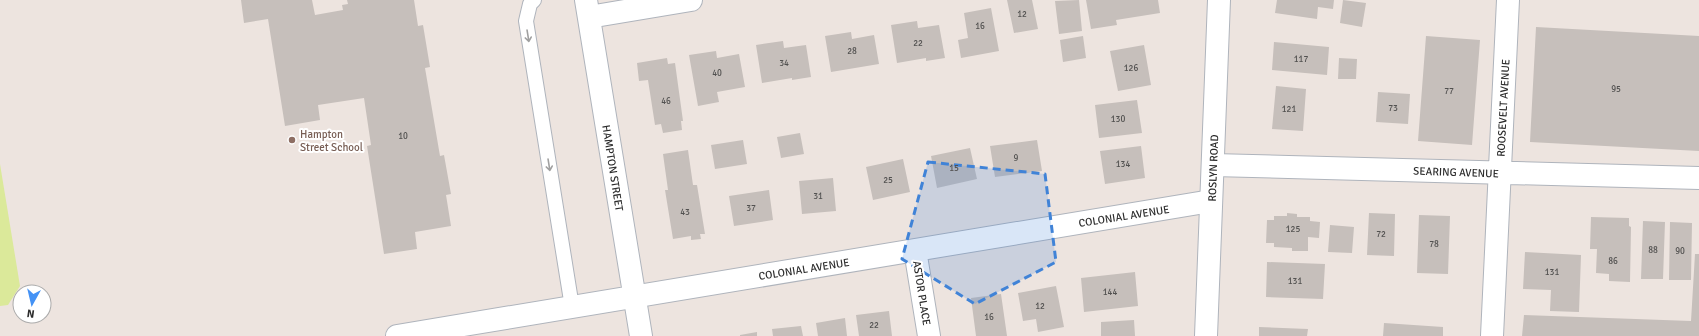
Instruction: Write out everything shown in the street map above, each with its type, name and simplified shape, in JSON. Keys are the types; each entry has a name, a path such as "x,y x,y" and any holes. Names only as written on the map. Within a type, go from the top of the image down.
{"street":[{"path":"587,8 691,0"},
{"name":"ROSLYN ROAD","path":"1206,336 1219,0"},
{"name":"ROOSEVELT AVENUE","path":"1492,336 1508,0"},
{"name":"HAMPTON STREET","path":"587,8 641,336"},
{"name":"SEARING AVENUE","path":"1213,165 1699,178"},
{"name":"COLONIAL AVENUE","path":"397,336 1211,202"},
{"name":"ASTOR PLACE","path":"915,250 929,336"}],"lane":[{"path":"534,0 530,4 526,21 572,307"}],"highlighted area":[{"path":"928,162 1045,174 1056,262 975,304 902,259"}],"green space":[{"path":"0,164 20,284 12,284 12,299 8,305 0,306"}],"building":[{"path":"241,0 312,0 315,15 343,10 342,5 348,4 347,0 414,0 418,26 423,25 430,67 425,68 440,156 444,155 451,194 446,195 451,226 415,232 417,249 384,254 367,146 371,145 364,98 318,105 320,120 285,126 268,19 244,23"},
{"path":"1007,0 1032,0 1038,29 1014,33"},
{"path":"1079,0 1082,31 1059,34 1055,1"},
{"path":"1086,0 1158,0 1160,13 1116,20 1117,25 1091,29"},
{"path":"1277,0 1334,0 1333,9 1318,7 1317,19 1275,13"},
{"path":"1343,0 1366,3 1362,27 1340,23"},
{"path":"991,8 999,51 961,58 958,40 968,38 964,13"},
{"path":"917,21 918,28 939,25 945,58 926,61 926,58 897,63 891,25"},
{"path":"1536,27 1699,36 1699,151 1530,142"},
{"path":"851,32 852,39 874,35 879,64 831,72 825,36"},
{"path":"1083,36 1086,58 1063,62 1060,40"},
{"path":"1426,36 1480,40 1472,145 1418,141"},
{"path":"783,41 784,48 806,45 811,77 792,80 792,78 762,83 756,45"},
{"path":"1274,42 1329,47 1327,75 1272,70"},
{"path":"1144,45 1151,85 1118,91 1110,51"},
{"path":"716,51 717,58 739,54 745,87 717,92 719,102 698,106 689,55"},
{"path":"667,58 668,64 675,63 683,121 681,121 682,130 663,133 661,124 655,125 648,80 639,81 637,63"},
{"path":"1339,58 1357,59 1356,79 1338,79"},
{"path":"1276,86 1306,89 1303,131 1272,129"},
{"path":"1378,92 1410,94 1408,124 1376,122"},
{"path":"1137,100 1142,133 1099,138 1095,105"},
{"path":"800,133 804,154 781,158 777,137"},
{"path":"743,140 747,164 715,169 711,145"},
{"path":"1037,140 1042,171 995,177 990,146"},
{"path":"1141,146 1145,178 1105,184 1100,151"},
{"path":"970,148 977,179 937,188 931,156"},
{"path":"688,150 693,185 697,185 705,234 700,234 701,239 691,240 691,236 673,239 665,190 668,190 663,154"},
{"path":"903,159 910,192 873,200 866,167"},
{"path":"833,178 836,211 802,214 799,181"},
{"path":"769,190 773,220 734,226 729,196"},
{"path":"1287,213 1297,214 1297,217 1310,217 1310,221 1320,222 1319,238 1308,237 1308,251 1292,251 1292,248 1274,247 1274,243 1266,243 1267,220 1274,220 1274,216 1287,216"},
{"path":"1369,213 1395,214 1394,256 1367,255"},
{"path":"1419,215 1450,216 1448,274 1417,273"},
{"path":"1591,217 1629,218 1629,226 1631,227 1630,282 1609,281 1609,274 1596,273 1597,249 1590,249"},
{"path":"1643,221 1665,222 1663,279 1641,279"},
{"path":"1670,222 1692,223 1691,280 1669,280"},
{"path":"1330,225 1354,227 1352,253 1328,252"},
{"path":"1525,252 1581,255 1579,312 1550,311 1551,290 1523,289"},
{"path":"1695,254 1699,254 1699,336 1522,336 1524,315 1691,321"},
{"path":"1267,262 1325,264 1323,299 1266,297"},
{"path":"1135,272 1138,306 1084,312 1081,278"},
{"path":"1056,286 1064,327 1038,332 1036,319 1023,321 1018,293"},
{"path":"1001,294 1007,336 976,336 971,298"},
{"path":"889,311 892,336 859,336 856,315"},
{"path":"845,318 847,336 818,336 816,323"},
{"path":"1134,320 1135,336 1101,336 1101,322"},
{"path":"1384,323 1443,327 1443,336 1383,336"},
{"path":"801,326 803,336 773,336 772,329"},
{"path":"1259,327 1308,329 1307,336 1259,336"},
{"path":"757,332 757,336 740,336 740,335"}],"place":[{"name":"Hampton Street School","path":"292,140"}]}
